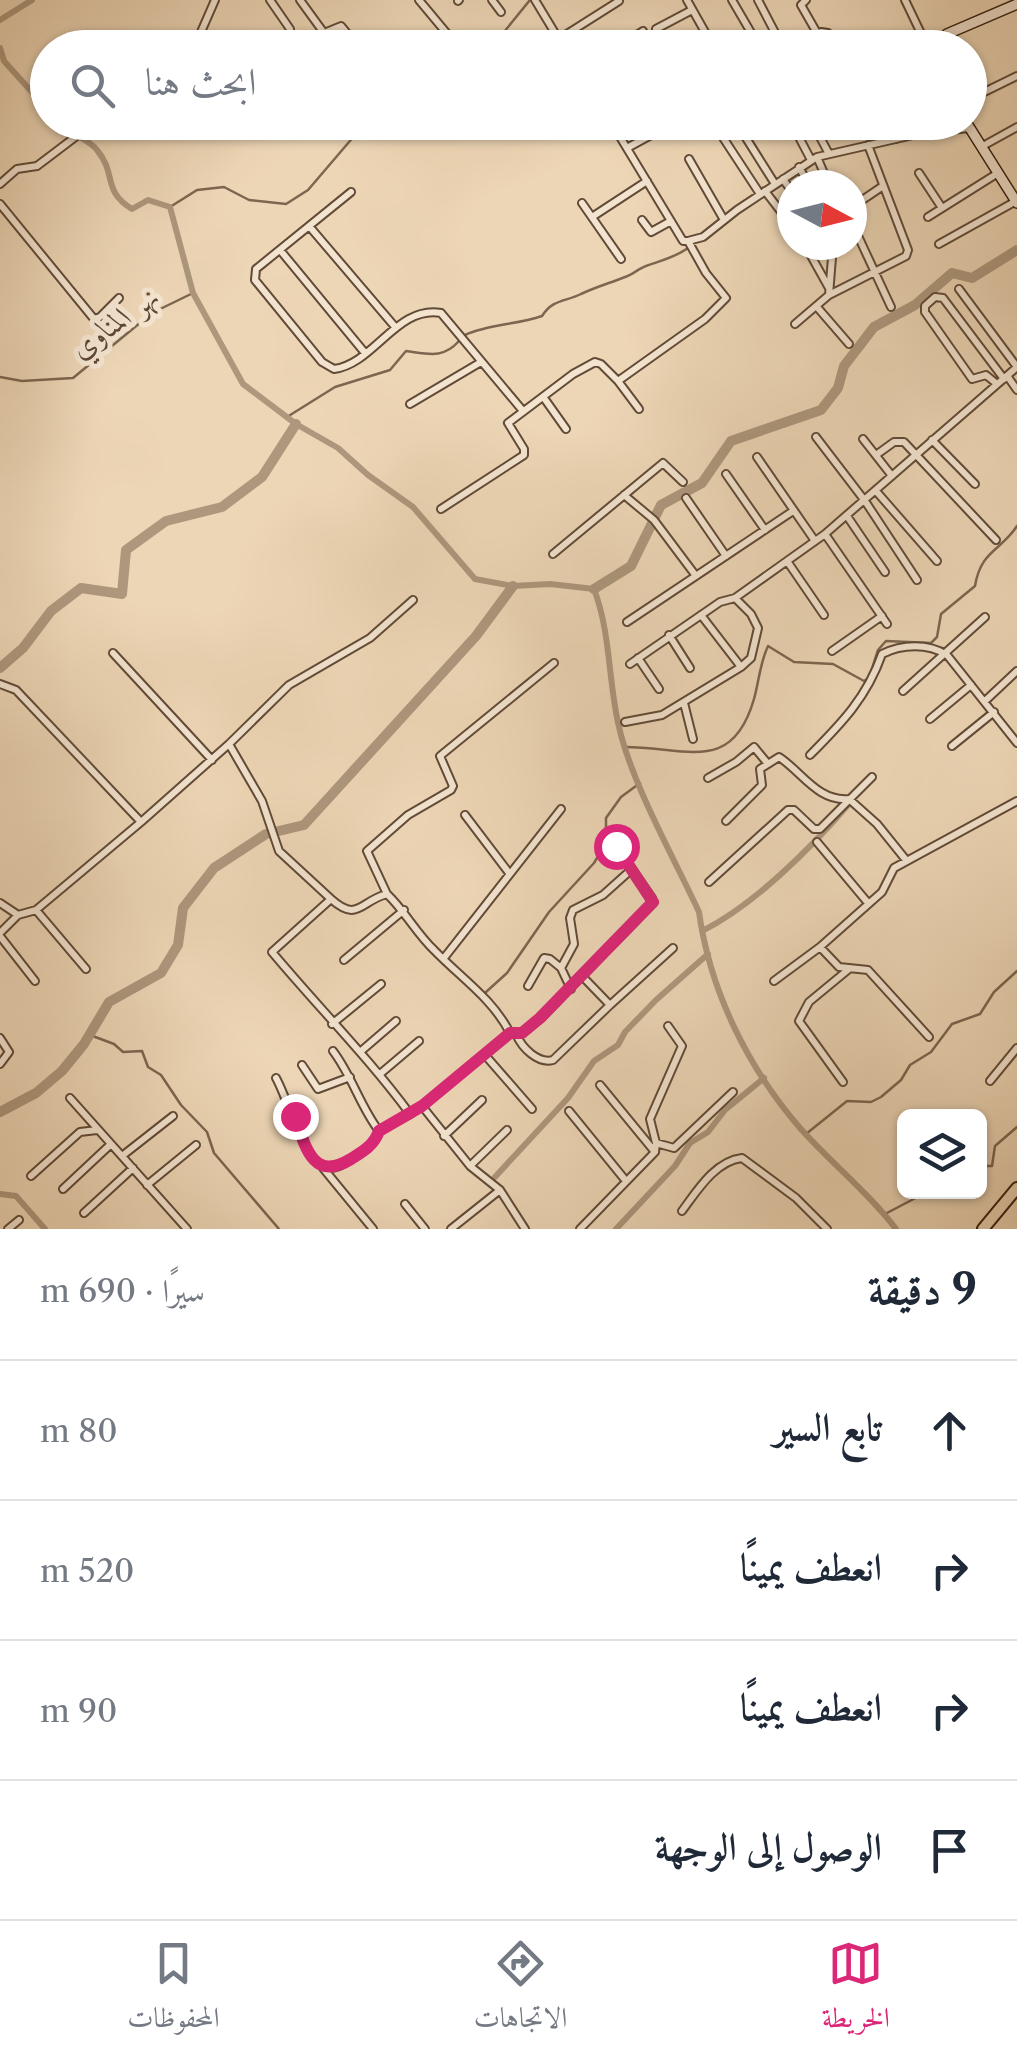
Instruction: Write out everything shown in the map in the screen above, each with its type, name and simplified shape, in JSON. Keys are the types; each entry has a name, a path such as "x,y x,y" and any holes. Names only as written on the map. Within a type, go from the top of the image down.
{"main road":[{"path":"955,30 1017,4"},
{"path":"977,140 1016,199"},
{"path":"983,1229 1017,1188"},
{"path":"991,1229 1017,1198"}],"street":[{"path":"202,30 215,0"},
{"path":"270,0 290,30"},
{"path":"300,0 323,30"},
{"path":"419,0 444,30"},
{"path":"492,0 501,12"},
{"path":"687,0 704,30"},
{"path":"732,0 750,30"},
{"path":"758,0 772,30"},
{"path":"904,0 921,30"},
{"path":"537,1 555,30"},
{"path":"573,30 615,2"},
{"path":"802,2 816,30"},
{"path":"656,29 692,10"},
{"path":"987,91 1017,76"},
{"path":"981,147 1017,127"},
{"path":"0,172 3,182 22,166 37,166 71,140"},
{"path":"622,140 683,241 703,236 775,184 747,140"},
{"path":"627,148 642,140"},
{"path":"725,140 777,208"},
{"path":"802,140 821,170"},
{"path":"822,140 829,154"},
{"path":"795,170 814,158 891,140"},
{"path":"794,324 829,292 906,256 908,250 868,145"},
{"path":"689,159 724,220"},
{"path":"919,173 942,208"},
{"path":"928,217 998,173"},
{"path":"592,217 647,181"},
{"path":"867,196 882,186"},
{"path":"352,192 256,269 255,280 322,362 334,369 343,368 396,328 425,312 444,314 523,411"},
{"path":"940,244 1016,199"},
{"path":"0,204 94,318 100,318 119,298"},
{"path":"582,204 621,259"},
{"path":"642,220 651,232 672,221"},
{"path":"309,226 396,328"},
{"path":"618,382 705,319 726,298 706,274 688,241"},
{"path":"280,250 364,352"},
{"path":"867,257 892,307"},
{"path":"813,260 829,292"},
{"path":"829,292 832,260"},
{"path":"630,664 720,602 735,598 825,534 1017,367 959,289"},
{"path":"1003,380 986,376 972,379 925,312 925,306 935,298 944,298 1003,380 1017,390"},
{"path":"817,307 849,344"},
{"path":"410,404 480,362"},
{"path":"441,508 524,455 508,423 595,362 618,382 639,409"},
{"path":"544,398 566,429"},
{"path":"816,437 865,501 917,580"},
{"path":"863,439 892,476"},
{"path":"932,440 975,484"},
{"path":"876,455 899,441 917,454 996,540"},
{"path":"757,457 815,541"},
{"path":"553,554 663,463 683,482"},
{"path":"726,474 765,530"},
{"path":"876,491 937,561"},
{"path":"624,495 654,520 696,576"},
{"path":"686,498 726,556"},
{"path":"627,622 793,511"},
{"path":"847,516 885,572"},
{"path":"825,534 887,624"},
{"path":"787,561 824,616"},
{"path":"625,722 662,715 684,704 750,658 758,628 735,598"},
{"path":"36,980 0,934 18,915 36,910 141,822 289,685 370,638 414,600"},
{"path":"701,615 741,667"},
{"path":"832,651 882,616"},
{"path":"903,691 986,618"},
{"path":"670,636 690,668"},
{"path":"810,755 873,683 882,654 897,646 936,648 947,654 1017,743"},
{"path":"113,653 212,760"},
{"path":"638,658 659,690"},
{"path":"554,663 440,756 453,786 451,790 408,815 367,850 387,894 404,910 434,952 475,986 524,1047 546,1062 553,1060 673,948"},
{"path":"985,701 1017,671"},
{"path":"0,684 16,690 141,822"},
{"path":"930,719 972,684"},
{"path":"684,704 692,739"},
{"path":"952,746 994,712"},
{"path":"229,744 248,773 280,851 343,910 352,912 387,894"},
{"path":"708,778 754,747 768,764"},
{"path":"726,821 762,785 760,771 781,758 813,787 836,800 849,799 877,824 906,860"},
{"path":"709,882 788,810 794,810 817,830 872,777"},
{"path":"774,981 820,947 882,892 894,868 1017,801"},
{"path":"444,958 561,809"},
{"path":"466,815 508,873"},
{"path":"817,842 868,903"},
{"path":"322,1167 336,1168 366,1150 376,1141 379,1131 422,1106 513,1034 526,1030 583,977 598,956 653,902 616,846"},
{"path":"561,968 574,944 570,918 573,910 603,895 632,869"},
{"path":"331,899 272,952 380,1074 410,1114"},
{"path":"0,903 18,915"},
{"path":"36,910 86,970"},
{"path":"344,960 404,910"},
{"path":"820,947 839,967 868,970 929,1037"},
{"path":"528,986 544,958 550,958 561,968 571,989"},
{"path":"842,1082 799,1021 808,1002 849,968"},
{"path":"583,977 610,1005"},
{"path":"332,1024 381,984"},
{"path":"360,1052 396,1022"},
{"path":"655,1148 650,1119 682,1046 668,1026"},
{"path":"0,1038 9,1052 0,1064"},
{"path":"380,1074 419,1041"},
{"path":"990,1081 1017,1048"},
{"path":"333,1051 379,1131"},
{"path":"484,1055 532,1109"},
{"path":"302,1065 318,1089 350,1077"},
{"path":"276,1078 313,1160 374,1229"},
{"path":"600,1085 655,1148"},
{"path":"580,1229 655,1148 677,1146 733,1092"},
{"path":"70,1098 187,1229"},
{"path":"444,1136 482,1100"},
{"path":"422,1106 470,1166 500,1190 524,1229"},
{"path":"569,1111 626,1181"},
{"path":"122,1156 173,1116"},
{"path":"30,1176 80,1132 98,1130"},
{"path":"470,1166 507,1130"},
{"path":"63,1190 111,1144"},
{"path":"147,1184 196,1145"},
{"path":"682,1211 710,1175 738,1158 796,1198 827,1229"},
{"path":"84,1213 133,1168"},
{"path":"451,1229 500,1190"},
{"path":"405,1204 425,1229"},
{"path":"8,1229 19,1220"}],"waterway":[{"path":"0,20 32,0"},
{"path":"506,30 530,0"},
{"path":"0,48 4,61 30,90"},
{"path":"86,140 103,159 113,189 123,202 132,209 148,200 170,207 193,293 243,384 296,424 338,448 413,507 475,579 513,586 550,584 594,589 604,623 615,710 625,749 643,796 699,912 712,971 734,1027 781,1105 896,1229"},
{"path":"170,207 197,190 224,187 249,200 286,204 308,190 351,140"},
{"path":"465,335 542,316 555,304 688,248"},
{"path":"594,589 631,566 661,505 702,483 731,441 821,410 838,388 844,366 874,327 915,305 952,273 972,278 1017,250"},
{"name":"نهر المناوي","path":"0,377 22,381 73,378 152,313 193,293"},
{"path":"287,417 335,387 390,370 406,351 441,353 459,341"},
{"path":"0,668 23,648 51,611 81,588 122,594 126,550 166,521 222,507 262,477 296,424"},
{"path":"871,672 878,650 886,641 931,643 937,637 941,614 975,586 982,565 1017,526"},
{"path":"0,1112 36,1093 62,1071 109,1002 161,973 178,945 183,908 214,868 266,834 304,825 476,636 513,586"},
{"path":"625,747 704,751 720,748 733,739 745,723 768,646 794,662 833,664 864,681 867,679"},
{"path":"486,992 507,973 549,912 594,863 606,843 606,818 621,797 640,783"},
{"path":"702,931 741,907 780,875 848,805"},
{"path":"495,1177 568,1098 594,1061 618,1045 625,1032 656,1000 708,954"},
{"path":"806,1134 847,1101 871,1102 881,1097 901,1080 910,1065 931,1052 952,1024 980,1014 994,992 1017,971"},
{"path":"90,1035 123,1052 142,1051 148,1067 161,1075 181,1105 207,1132 214,1153 279,1229"},
{"path":"616,1229 675,1166 690,1143 708,1132 725,1110 764,1078"},
{"path":"987,1166 992,1166 995,1146 1017,1127"},
{"path":"0,1194 16,1196 45,1229"},
{"path":"885,1214 914,1199"}],"route":[{"path":"295,1116 313,1160 322,1167 336,1168 366,1150 376,1141 379,1131 422,1106 510,1033 526,1030 579,981 598,956 653,902 616,846"}]}
